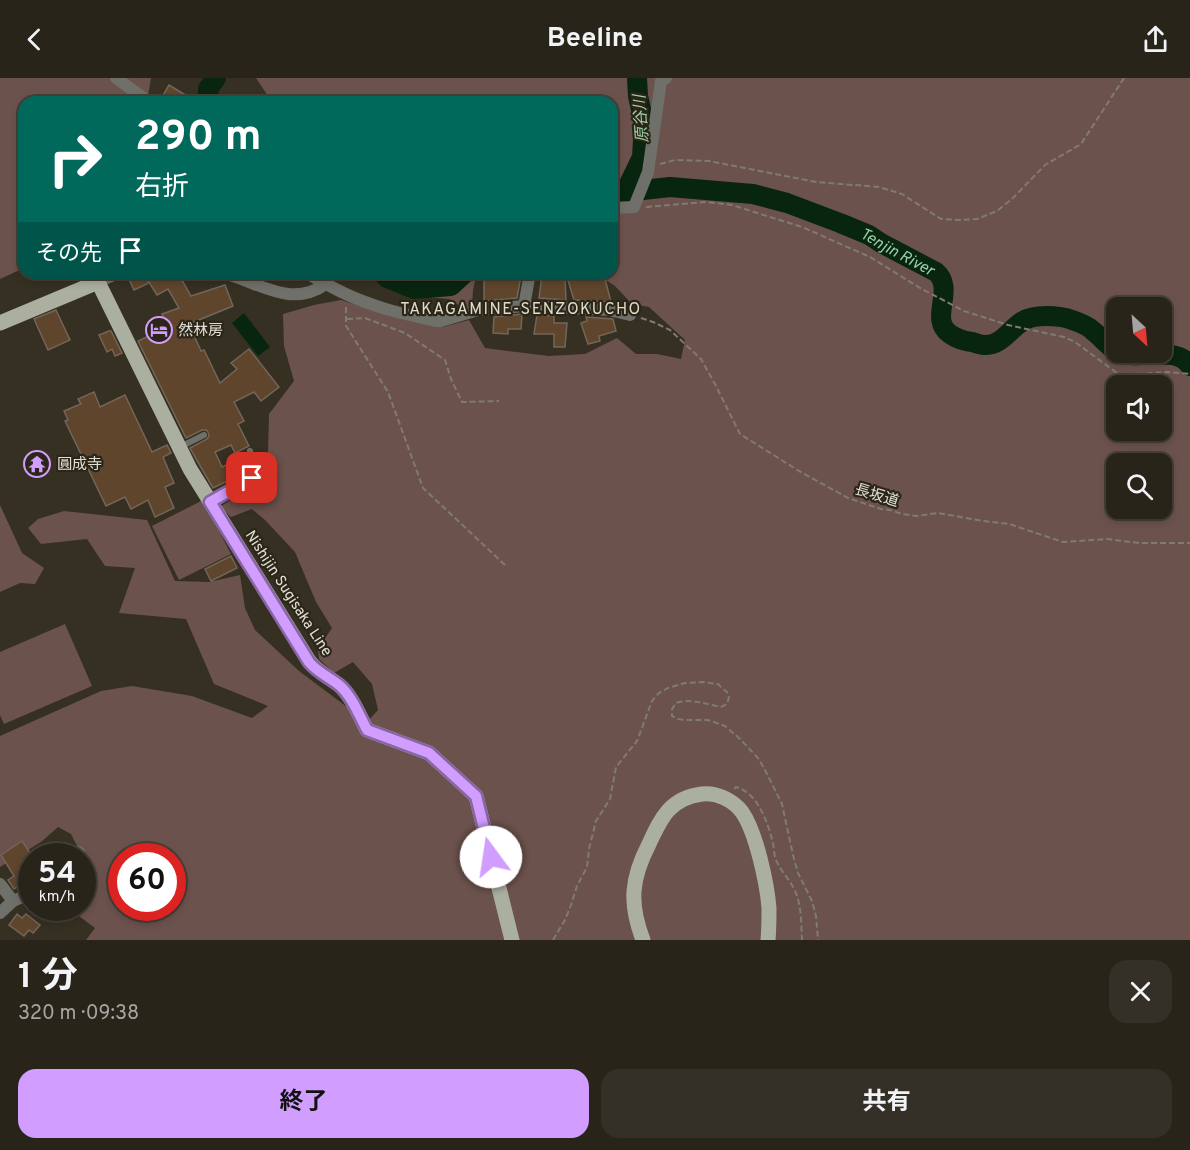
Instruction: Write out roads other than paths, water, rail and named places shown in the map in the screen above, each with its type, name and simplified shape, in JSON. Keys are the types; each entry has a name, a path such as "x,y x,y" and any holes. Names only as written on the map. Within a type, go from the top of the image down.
{"main road":[{"path":"0,323 98,282"},
{"name":"Nishijin Sugisaka Line","path":"98,282 190,469 314,669 340,686 350,698 367,730 429,753 476,796 512,940"},
{"path":"643,940 634,904 634,884 640,862 663,817 676,803 684,798 711,793 729,801 741,811 748,823 767,894 768,940"}],"street":[{"path":"116,78 141,96"},
{"path":"618,208 634,207 648,169 661,81 666,78"},
{"path":"98,282 105,279"},
{"path":"240,279 293,295 309,293 326,284"},
{"path":"317,279 374,305 436,321 478,310 524,306 609,310 630,315"},
{"path":"524,306 530,279"},
{"path":"0,884 13,901"},
{"path":"0,913 18,899"}],"lane":[{"path":"180,448 204,435"},
{"path":"210,502 252,478 250,451"}],"waterway":[{"name":"Tenjin River","path":"209,96 208,89 216,78"},
{"name":"原谷川","path":"625,192 642,157 644,123 637,78"},
{"name":"Tenjin River","path":"618,194 670,187 753,194 787,203 869,235 936,272 944,287 941,320 944,328 958,338 982,345 991,345 1028,319 1054,316 1085,325 1106,342"},
{"name":"Tenjin River","path":"389,279 414,289 451,286 459,279"},
{"name":"Tenjin River","path":"1172,356 1184,359 1190,366"}],"place":[{"name":"然林房","path":"159,330"},
{"name":"圓成寺","path":"37,464"}],"district":[{"name":"TAKAGAMINE-SENZOKUCHO","path":"521,308"}]}
